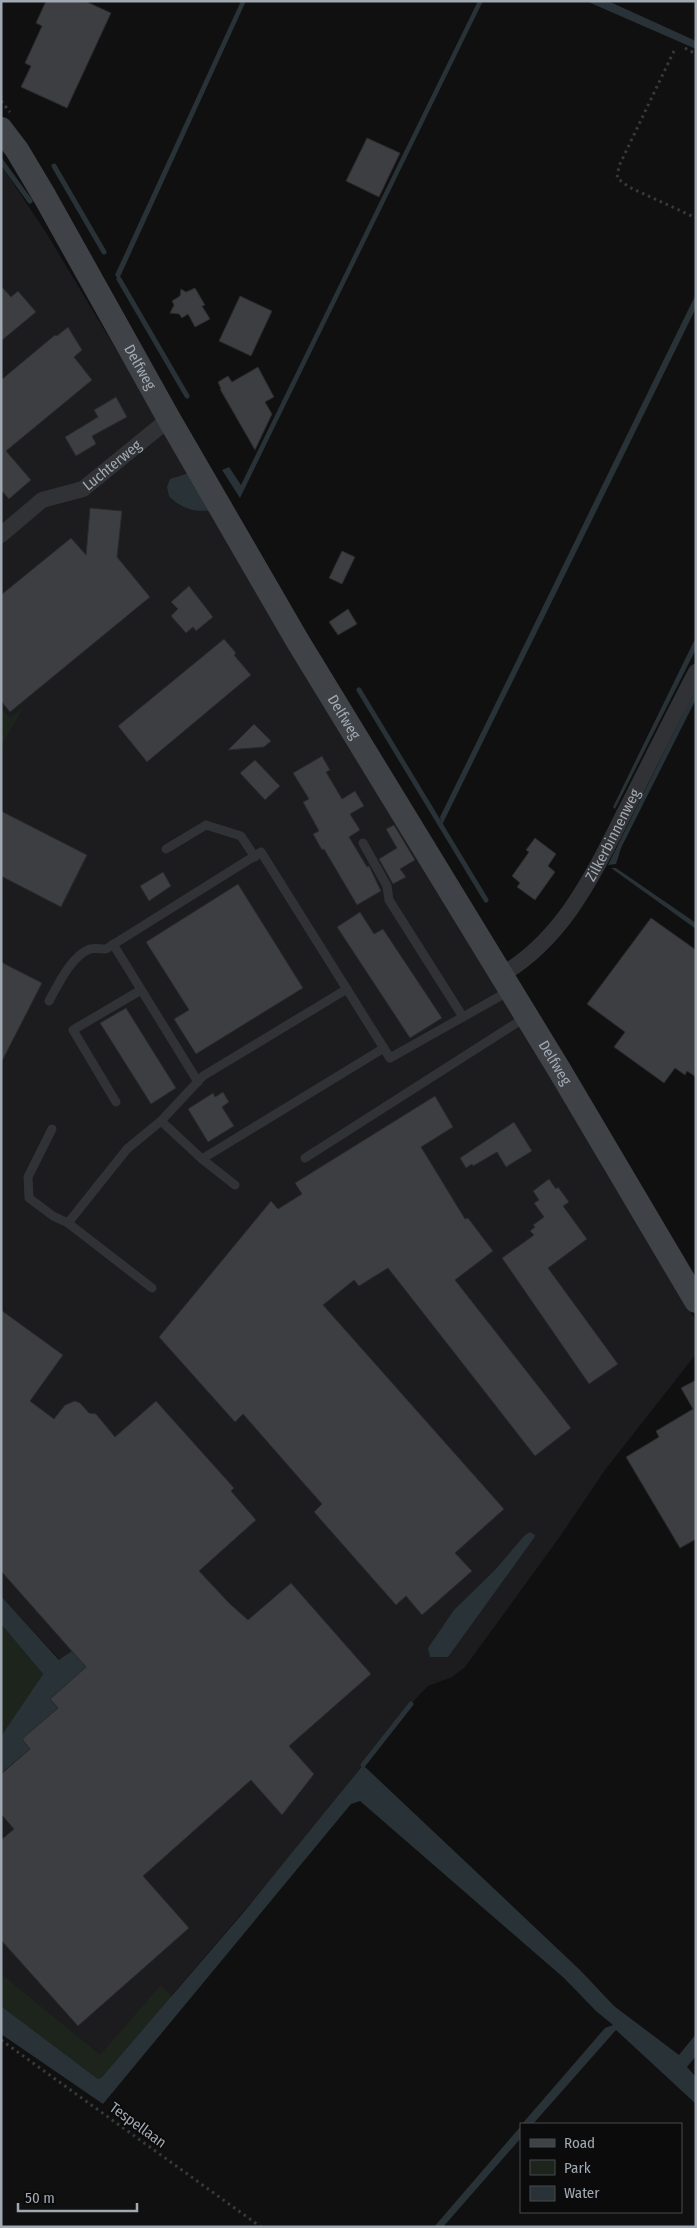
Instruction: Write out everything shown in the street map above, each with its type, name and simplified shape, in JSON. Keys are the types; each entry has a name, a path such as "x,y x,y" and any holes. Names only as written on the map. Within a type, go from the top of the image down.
{"main road":[{"name":"Delfweg","path":"1,129 17,150 45,197 169,419 297,640 506,982 696,1301"}],"street":[{"name":"Luchterweg","path":"1,534 42,500 82,488 169,419"},
{"name":"Zilkerbinnenweg","path":"506,982 568,916 591,877 696,672"}],"lane":[{"path":"166,849 206,825 241,836 255,856"},
{"path":"363,843 388,886 389,900 463,1017"},
{"path":"49,1001 64,974 75,960 90,949 106,949 261,852 390,1058 463,1017 506,982"},
{"path":"113,944 198,1082"},
{"path":"68,1223 127,1148 161,1121 202,1076 347,988"},
{"path":"116,1102 73,1030 141,990"},
{"path":"305,1158 527,1017"},
{"path":"202,1159 384,1048"},
{"path":"161,1121 202,1159 235,1185"},
{"path":"52,1129 28,1177 29,1198 53,1216 68,1223 152,1288"}],"path":[{"path":"685,48 696,54"},
{"path":"674,52 619,166 617,178 629,187 696,218"},
{"name":"Tespellaan","path":"1,2040 261,2227"}],"shaded area":[{"path":"1,165 47,234 696,1321 696,1354 605,1470 561,1535 465,1667 452,1677 428,1686 411,1704 284,1864 102,2077 1,2005 1,1773 30,1749 22,1739 58,1708 50,1699 86,1667 60,1660 1,1596"}],"green space":[{"path":"1,708 10,718 23,708 1,746"},
{"path":"1,1624 43,1674 1,1736"},
{"path":"1,1974 100,2055 161,1985 172,1997 102,2077 98,2079 1,2006"}],"water":[{"path":"241,1 246,1 119,279 115,275"},
{"path":"478,1 483,1 240,498 222,470 229,467 241,485"},
{"path":"586,1 608,1 696,41 696,49"},
{"path":"696,294 696,308 442,825 440,817"},
{"path":"189,473 211,510 199,511 188,509 178,504 169,496 167,487 170,479"},
{"path":"696,637 696,649 615,809 613,807"},
{"path":"696,688 696,699 621,848 616,864 608,865"},
{"path":"611,868 616,868 696,923 696,929"},
{"path":"530,1532 535,1535 534,1538 448,1657 430,1657 428,1648 454,1610 495,1570 524,1536"},
{"path":"1,1596 59,1660 72,1651 86,1667 50,1699 58,1708 23,1739 30,1749 1,1773 1,1736 43,1674 1,1624"},
{"path":"363,1765 580,1970 614,2006 679,2055 696,2034 696,2056 687,2067 696,2077 696,2104 616,2030 534,2123 523,2123 605,2028 613,2025 596,2011 564,1978 360,1801 351,1804 103,2104 1,2034 1,2006 98,2079 102,2077 243,1913"},
{"path":"520,2127 520,2139 443,2227 434,2227"}],"building":[{"path":"46,1 85,1 111,13 67,108 21,87 31,66 25,63 42,26 36,23"},
{"path":"367,138 400,153 379,197 346,181"},
{"path":"1,286 11,297 18,291 36,312 1,341"},
{"path":"195,288 205,305 202,306 210,319 195,327 188,314 182,318 179,314 170,313 174,305 172,301 180,296 181,289 186,292"},
{"path":"240,296 272,311 251,356 219,341"},
{"path":"68,327 82,350 74,357 92,380 6,451 31,480 9,499 1,490 1,380 55,335 57,336"},
{"path":"258,367 274,397 265,402 272,414 255,450 220,389 218,382 228,376 232,382"},
{"path":"116,397 127,417 92,436 96,444 76,456 65,437 98,417 94,410"},
{"path":"90,508 122,511 117,557 150,597 10,712 1,701 1,595 71,538 86,555"},
{"path":"342,551 355,557 342,584 329,578"},
{"path":"189,586 213,617 196,631 193,627 186,633 171,616 178,609 171,602"},
{"path":"348,609 357,624 338,635 329,622"},
{"path":"224,639 236,653 234,655 251,675 147,762 118,726"},
{"path":"254,724 271,741 264,747 228,750"},
{"path":"322,756 330,770 326,772 342,799 355,791 364,806 350,814 360,830 349,837 367,867 369,866 381,891 357,905 313,834 319,831 303,802 309,799 293,773"},
{"path":"255,760 280,786 265,800 240,773"},
{"path":"1,811 87,855 61,907 1,876"},
{"path":"394,825 415,860 400,869 406,877 393,884 379,859 397,848 386,829"},
{"path":"535,838 556,854 548,866 555,872 535,900 517,887 520,883 512,876 529,852 526,850"},
{"path":"163,872 171,886 149,901 140,886"},
{"path":"238,884 303,988 196,1054 174,1019 189,1010 146,942"},
{"path":"360,912 374,934 383,929 442,1018 410,1038 337,927"},
{"path":"651,918 696,950 696,1077 687,1071 685,1075 675,1068 664,1083 614,1047 625,1032 587,1004"},
{"path":"1,962 42,983 1,1063"},
{"path":"126,1008 176,1088 151,1104 100,1023"},
{"path":"223,1092 229,1102 222,1107 234,1126 208,1142 188,1109 213,1093 215,1097"},
{"path":"435,1096 453,1127 421,1147 465,1219 468,1218 493,1251 455,1280 571,1428 535,1456 388,1268 359,1286 354,1280 323,1305 504,1509 455,1553 472,1571 422,1615 406,1596 396,1605 314,1512 322,1504 243,1414 235,1422 159,1337 271,1201 278,1209 302,1194 295,1183"},
{"path":"514,1122 532,1151 506,1167 497,1152 466,1168 460,1158"},
{"path":"549,1179 556,1189 558,1187 569,1202 563,1206 587,1239 548,1268 618,1364 589,1384 502,1258 534,1235 530,1231 535,1227 533,1225 544,1217 534,1203 539,1200 533,1191"},
{"path":"1,1310 63,1355 30,1401 54,1419 65,1405 75,1401 80,1403 89,1413 96,1414 115,1437 156,1401 234,1488 231,1491 256,1520 199,1571 230,1604 248,1620 291,1583 371,1674 289,1746 314,1774 282,1815 251,1780 143,1876 189,1928 78,2026 1,1940 1,1840 14,1829 1,1814 1,1774 30,1749 22,1739 58,1708 50,1699 86,1667 1,1571"},
{"path":"696,1380 696,1539 680,1548 626,1457 659,1437 656,1431 693,1409 681,1388"}],"waterway":[{"path":"1,161 30,201"},
{"path":"54,166 104,252"},
{"path":"119,279 187,396"},
{"path":"359,690 486,900"},
{"path":"363,1765 411,1704"}]}
